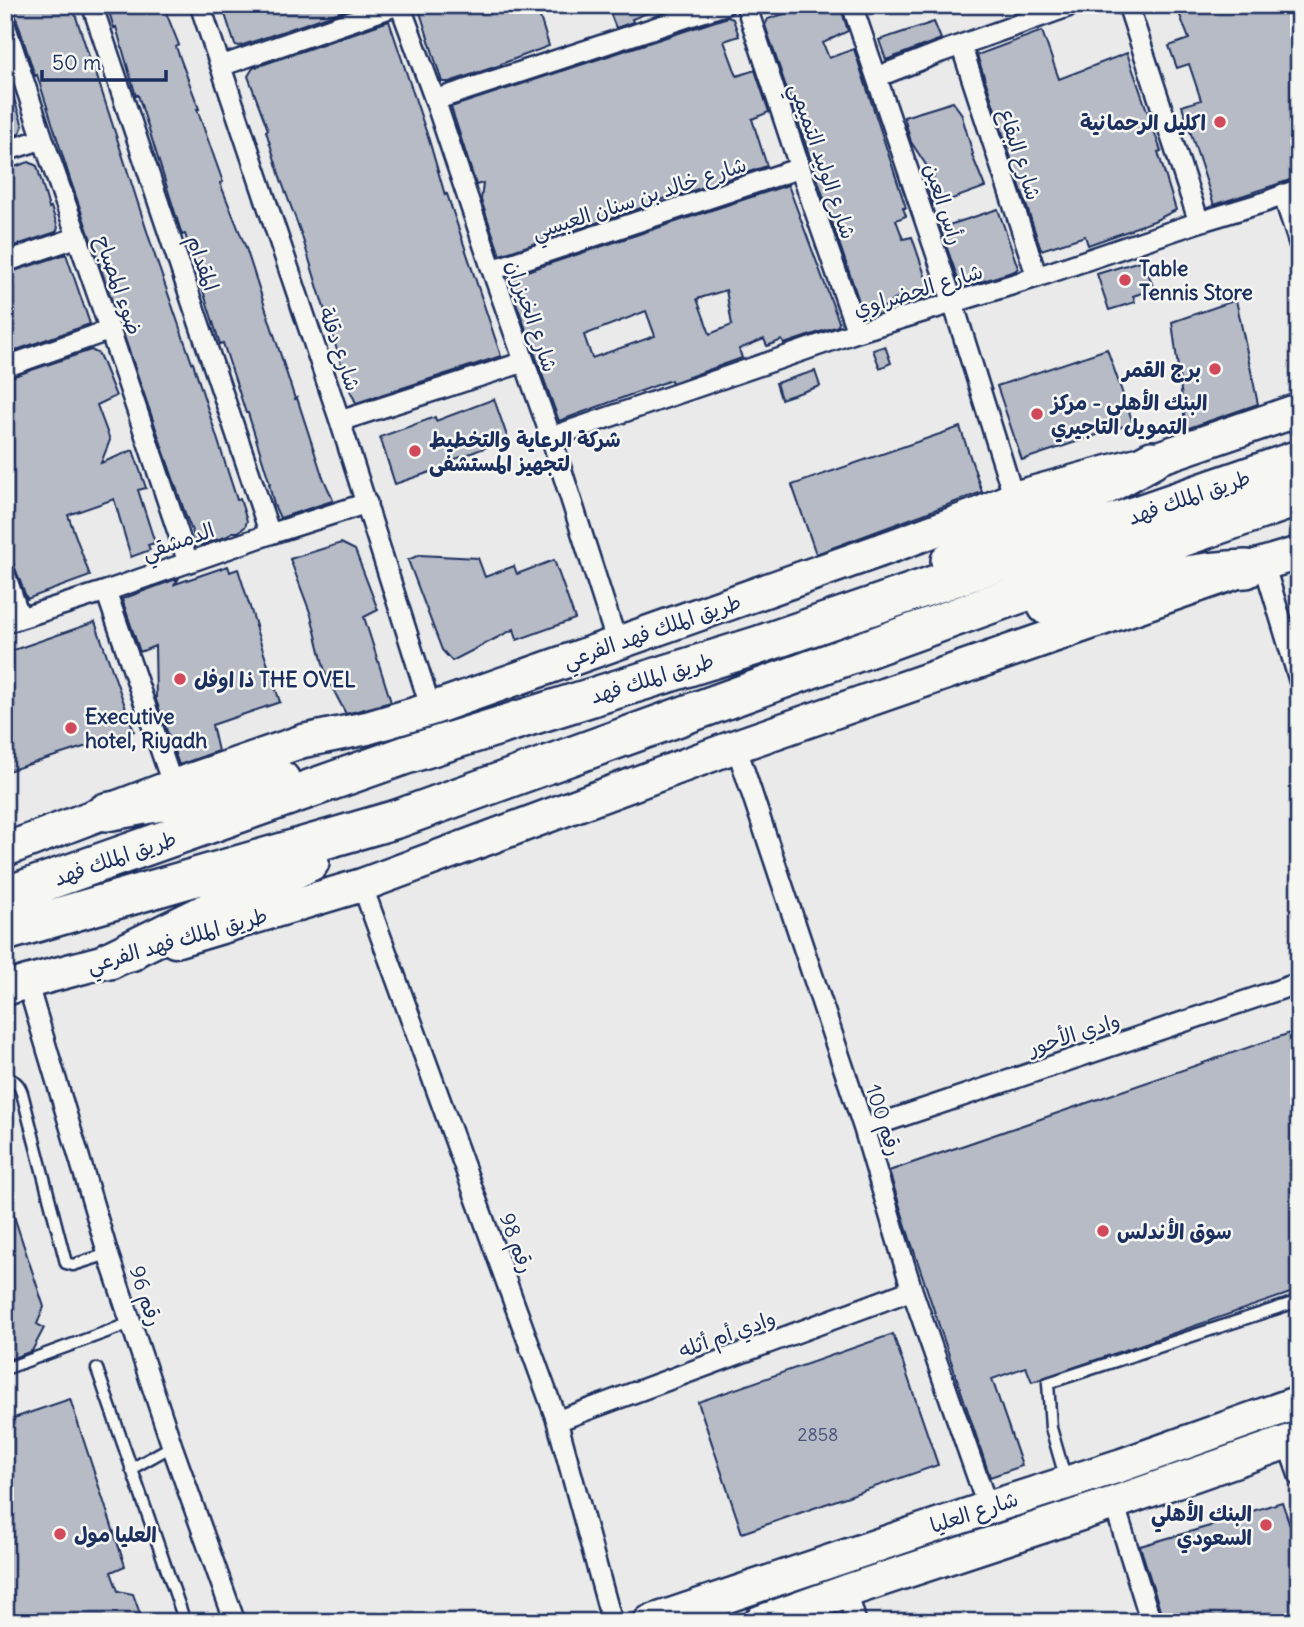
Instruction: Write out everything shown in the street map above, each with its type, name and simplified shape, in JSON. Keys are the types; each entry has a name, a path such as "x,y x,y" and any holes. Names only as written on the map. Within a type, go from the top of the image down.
{"highway":[{"name":"طريق الملك فهد","path":"5,896 406,755 743,650 1299,459"},
{"path":"862,609 996,535 1103,487 1152,460"},
{"name":"طريق الملك فهد","path":"5,932 397,819 1299,497"},
{"path":"968,614 985,620 1181,576 1255,567"},
{"path":"106,812 406,755"},
{"path":"110,960 397,819"}],"main road":[{"name":"طريق الملك فهد الفرعي","path":"5,850 173,786 303,741 367,728 431,709 895,545 1014,498 1152,460 1299,410"},
{"name":"طريق الملك فهد الفرعي","path":"16,985 362,886 736,747 1299,553"},
{"name":"شارع العليا","path":"650,1622 1122,1465 1299,1402"},
{"name":"شارع العليا","path":"760,1622 1293,1440"},
{"path":"1122,1465 1180,1457 1186,1463 1186,1473 1147,1492"}],"street":[{"name":"المقدام","path":"92,5 270,534"},
{"name":"شارع دقلة","path":"200,5 367,503 431,709"},
{"path":"221,66 399,5"},
{"name":"شارع الخيزران","path":"399,5 435,100 551,437 617,643"},
{"path":"435,100 724,5"},
{"name":"شارع الوليد التميمي","path":"747,5 857,332"},
{"name":"رأس العين","path":"852,5 953,303 1014,498"},
{"path":"877,77 1073,5"},
{"path":"1128,5 1199,222"},
{"name":"ضوء المصباح","path":"5,25 188,562"},
{"name":"شارع البقاع","path":"961,45 1037,277"},
{"path":"5,151 43,139"},
{"name":"شارع خالد بن سنان العبسي","path":"492,270 800,168"},
{"path":"1291,191 1299,243"},
{"name":"شارع الحضراوي","path":"551,437 857,332 1037,277 1291,191"},
{"path":"5,262 78,237"},
{"path":"5,368 110,330"},
{"path":"340,421 524,362"},
{"name":"الدمشقي","path":"12,621 367,503"},
{"path":"1255,567 1299,680"},
{"path":"5,574 12,621"},
{"path":"106,591 173,786"},
{"name":"رقم 100","path":"736,747 864,1129 912,1290 988,1508"},
{"name":"رقم 98","path":"362,886 557,1421 612,1622"},
{"name":"وادي الأحور","path":"864,1129 1299,983"},
{"name":"رقم 96","path":"16,985 172,1446 235,1622"},
{"name":"وادي أم أثله","path":"557,1421 912,1290"},
{"path":"1293,1440 1299,1476"},
{"path":"1114,1503 1151,1622"},
{"path":"847,1591 856,1622"}],"lane":[{"path":"5,1078 19,1085 22,1093 66,1263 73,1265 108,1254"},
{"path":"1067,1482 1051,1428 1048,1383 1299,1301"},
{"path":"5,1369 131,1323"},
{"path":"97,1369 185,1622"},
{"path":"131,1469 172,1446"}],"building":[{"path":"14,5 72,5 237,500 240,499 247,521 245,527 238,532 201,545 196,541 70,179 37,75 35,76"},
{"path":"107,5 163,5 179,45 176,47 223,182 220,183 246,248 295,399 297,398 332,501 280,518 274,505 248,413 223,343 220,344 185,234 182,235"},
{"path":"222,5 360,5 240,46 235,45"},
{"path":"432,5 567,5 568,8 540,17 549,46 501,65 442,82 419,9"},
{"path":"607,5 664,5 665,6 616,28"},
{"path":"812,5 840,5 848,31 823,43 829,58 854,49 906,208 903,208 906,216 896,220 903,239 912,237 932,296 900,306 897,298 878,311 864,316 765,25 768,19"},
{"path":"1176,5 1296,5 1299,12 1299,177 1214,205 1182,106 1201,100 1189,64 1177,68 1169,46 1189,39"},
{"path":"728,17 733,19 739,36 724,41 737,76 755,70 769,112 752,119 767,166 671,198 670,196 500,255 481,200 483,183 476,185 451,107"},
{"path":"389,21 501,356 356,403 348,386 301,233 281,180 266,131 268,130 248,76 253,68"},
{"path":"934,22 941,39 886,60 879,40"},
{"path":"1042,31 1059,79 1127,53 1161,151 1158,152 1176,210 1088,245 1085,236 1041,250 977,55"},
{"path":"8,81 23,126 19,134 5,138 5,82"},
{"path":"953,102 961,113 972,155 985,187 933,206 926,180 934,177 911,142 904,117"},
{"path":"29,162 37,166 49,208 51,207 58,228 56,232 5,249 5,170"},
{"path":"788,185 839,322 838,326 784,344 782,340 767,346 764,339 739,349 742,358 672,383 671,380 559,421 508,280 512,276","holes":["726,290 732,325 710,334 697,299","646,311 655,336 592,358 584,335"]},
{"path":"998,209 1018,268 961,288 940,228"},
{"path":"66,254 90,324 5,354 5,274"},
{"name":"Table Tennis Store","path":"1143,260 1154,289 1133,296 1135,302 1109,310 1097,274"},
{"name":"برج القمر","path":"1236,300 1258,404 1186,429 1172,322"},
{"path":"885,346 891,363 880,368 873,350"},
{"path":"1107,349 1133,423 1022,460 997,386"},
{"path":"91,350 99,354 116,396 97,405 110,440 101,463 133,450 146,488 138,490 155,543 148,545 150,550 131,557 114,499 68,515 90,576 27,599 5,542 5,379"},
{"path":"815,371 820,386 781,399 776,383"},
{"path":"494,399 508,439 450,461 451,465 395,484 380,437 435,417 436,421"},
{"path":"960,427 982,492 816,554 792,485"},
{"path":"341,543 355,550 378,610 364,617 391,702 346,714 326,676 311,615 290,559"},
{"path":"419,555 478,558 485,577 514,566 517,574 554,560 575,619 517,640 514,629 452,661 442,650 408,560"},
{"path":"228,566 230,572 238,569 280,702 212,725 218,751 179,765 156,700 155,646 140,652 122,599 179,578 175,584"},
{"path":"95,622 134,731 5,772 5,653"},
{"name":"سوق الأندلس","path":"1299,1030 1299,1290 1032,1382 1026,1367 992,1379 1022,1466 990,1477 889,1171"},
{"path":"5,1198 8,1198 44,1307 37,1324 44,1328 32,1351 5,1361"},
{"path":"893,1334 938,1465 742,1533 698,1402"},
{"name":"العليا مول","path":"70,1399 125,1566 111,1572 118,1591 133,1594 143,1622 5,1622 5,1421"},
{"path":"1282,1502 1299,1551 1299,1611 1266,1622 1164,1622 1140,1546"}],"place":[{"name":"اكليل الرحمانية","path":"1220,122"},
{"name":"Table Tennis Store","path":"1125,280"},
{"name":"برج القمر","path":"1215,369"},
{"name":"البنك الأهلي - مركز التمويل التاجيري","path":"1037,414"},
{"name":"شركة الرعاية والتخطيط لتجهيز المستشفى","path":"415,451"},
{"name":"ذا اوفل THE OVEL","path":"180,679"},
{"name":"Executive hotel, Riyadh","path":"71,728"},
{"name":"سوق الأندلس","path":"1103,1231"},
{"name":"البنك الأهلي السعودي","path":"1266,1525"},
{"name":"العليا مول","path":"60,1534"}]}
